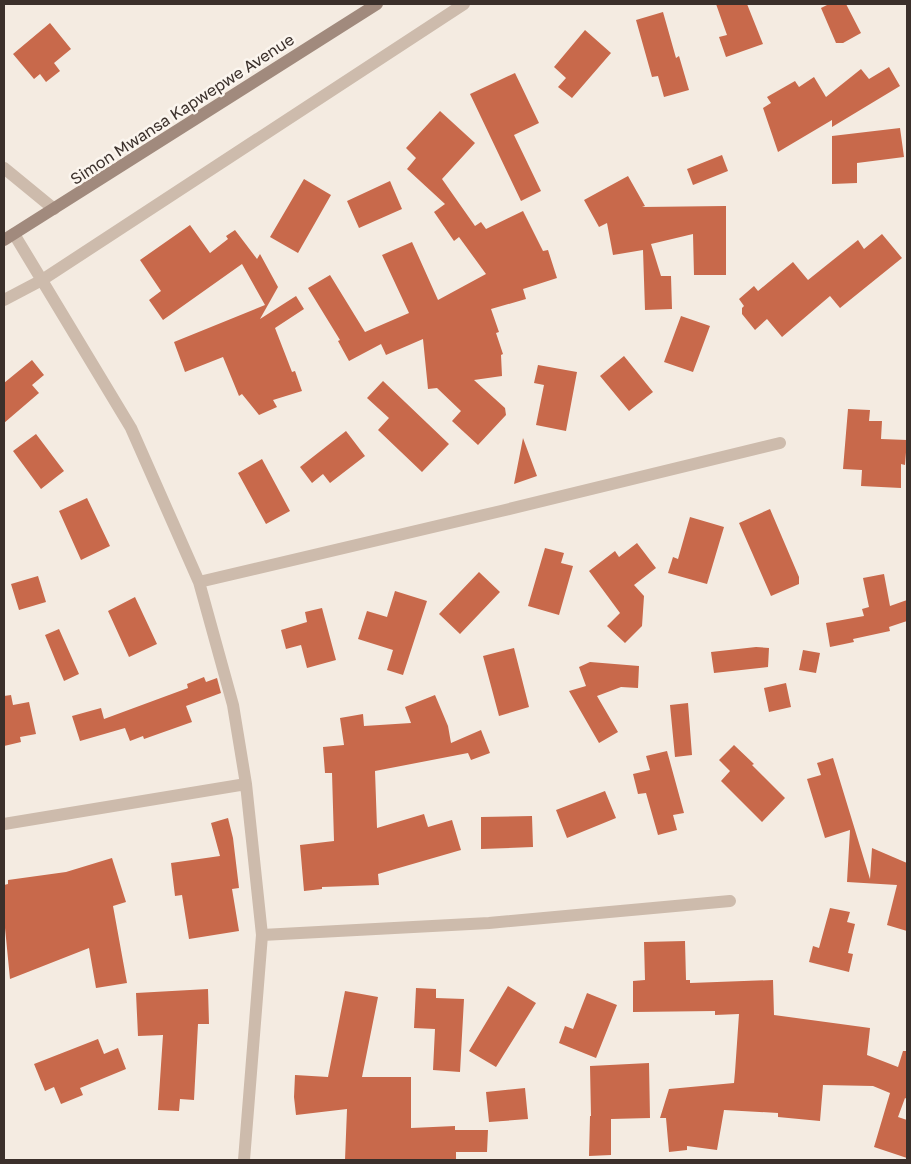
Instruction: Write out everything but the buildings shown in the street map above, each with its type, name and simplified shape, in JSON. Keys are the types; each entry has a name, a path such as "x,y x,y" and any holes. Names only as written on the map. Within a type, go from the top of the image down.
{"main road":[{"name":"Simon Mwansa Kapwepwe Avenue","path":"9,237 377,4"}],"street":[{"path":"4,300 42,280 464,4"},
{"path":"4,168 54,210"},
{"path":"9,237 42,280 131,428 199,582 233,705 246,784 262,935 244,1160"},
{"path":"199,582 501,511 780,442"},
{"path":"4,824 246,784"},
{"path":"262,935 489,923 730,901"}]}
